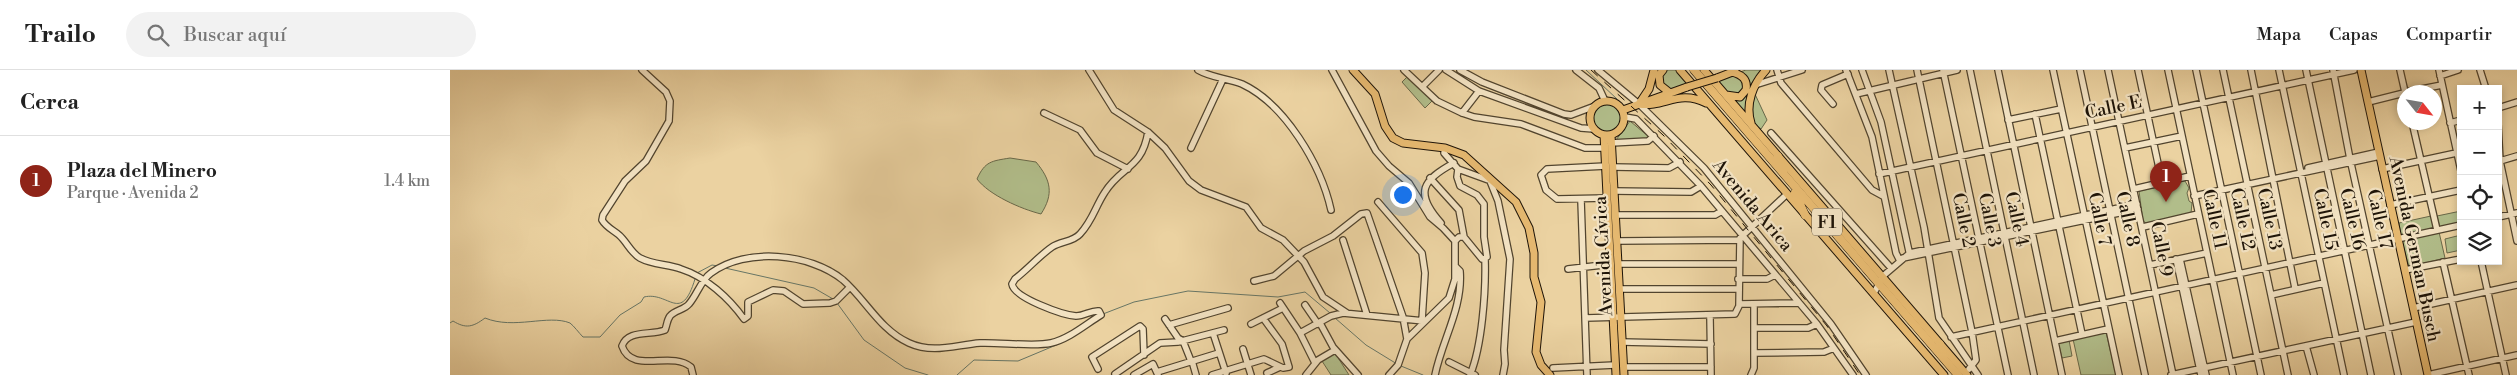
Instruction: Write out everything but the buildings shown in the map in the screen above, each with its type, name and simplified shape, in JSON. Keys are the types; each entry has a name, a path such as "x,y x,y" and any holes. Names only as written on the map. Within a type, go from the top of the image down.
{"highway":[{"name":"F1","path":"1689,70 1791,193 1878,284 1946,361 1964,374"},
{"name":"F1","path":"1694,70 1785,174 1952,375"},
{"path":"1778,156 1785,174"},
{"path":"1791,193 1805,215"},
{"path":"1940,344 1946,361"}],"main road":[{"path":"1353,70 1375,94 1385,126 1393,138 1403,143 1445,148 1464,155 1516,202 1528,228 1534,253 1534,276 1541,302 1536,352 1541,365 1551,372"},
{"path":"1639,104 1649,89 1654,70"},
{"path":"1663,70 1659,75 1660,85 1670,93"},
{"path":"1680,70 1791,193"},
{"path":"1704,70 1778,156 1878,284 1941,374"},
{"path":"1755,130 1750,118 1749,108 1755,86 1766,70"},
{"name":"Avenida German Busch","path":"2361,70 2428,375"},
{"path":"1624,114 1617,104 1605,101 1595,106 1590,117 1594,129 1608,140 1621,129 1624,114 1639,104 1735,71 1743,76 1746,81 1746,90 1740,97 1725,95"},
{"path":"1639,104 1649,106 1675,97 1687,97 1701,100 1712,106"},
{"name":"Avenida Cívica","path":"1608,140 1608,198 1614,264 1619,289 1617,316 1622,342 1624,371"},
{"name":"Avenida Cívica","path":"1609,166 1614,191 1617,241 1614,264"},
{"path":"1805,215 1940,344 1964,374"},
{"path":"1614,264 1617,316 1616,375"}],"street":[{"path":"642,70 662,87 668,95 670,121 646,161 625,181 602,220 640,258 698,277 728,299 744,319 749,315 748,302 770,292 784,291 803,304 824,304 836,301 850,287"},
{"path":"1089,70 1114,110 1148,132 1166,148 1182,173 1196,187 1246,208 1261,228 1283,240 1308,266 1322,297 1347,313"},
{"path":"1198,70 1208,76 1224,79 1255,91 1266,99 1305,145 1318,171 1331,210"},
{"path":"1332,70 1376,151 1389,166 1409,183 1430,217 1456,240"},
{"path":"1404,70 1437,101 1462,113 1474,117 1521,124 1585,148 1608,140 1648,141 1654,136"},
{"path":"1422,87 1439,70"},
{"path":"1446,70 1479,91 1581,128 1594,129"},
{"path":"1460,70 1482,82 1564,114 1571,115 1595,106"},
{"path":"1576,70 1599,88 1605,101"},
{"name":"Avenida Arica","path":"1598,70 1639,104 1704,168 1831,324 1866,375"},
{"path":"1777,70 1779,78 1872,190 1883,196"},
{"path":"1755,86 1802,70"},
{"path":"1862,70 1881,122 1910,255"},
{"path":"1889,70 1939,318 1978,375"},
{"name":"Calle 2","path":"1916,70 1972,332 1976,360 1971,366"},
{"path":"1856,94 1944,71 1956,70"},
{"name":"Calle 4","path":"1970,70 2034,375"},
{"path":"1998,70 2062,375"},
{"name":"Calle 7","path":"2053,70 2118,375"},
{"name":"Calle 8","path":"2080,70 2145,375"},
{"name":"Calle 9","path":"2108,70 2143,227 2172,375"},
{"path":"2138,70 2162,182"},
{"name":"Calle 11","path":"2168,70 2233,375"},
{"name":"Calle 12","path":"2196,70 2261,375"},
{"name":"Calle 13","path":"2223,70 2288,375"},
{"path":"2251,70 2295,288"},
{"name":"Calle 15","path":"2279,70 2344,375"},
{"name":"Calle 16","path":"2306,70 2371,375"},
{"name":"Calle E","path":"1879,174 2282,86 2334,72 2354,70"},
{"path":"2400,70 2403,85"},
{"path":"2457,146 2450,123 2440,73 2458,70"},
{"path":"2480,70 2485,85"},
{"name":"Calle 3","path":"1944,71 1978,241 2008,375"},
{"path":"1833,104 1821,90 1822,86 1824,83 1847,72 1872,137 1896,253 1902,260"},
{"name":"Calle 17","path":"2334,72 2351,160 2398,375"},
{"path":"1191,148 1224,79"},
{"path":"1462,113 1479,91"},
{"path":"2368,102 2397,95"},
{"path":"2502,107 2517,102"},
{"path":"2008,120 2061,108"},
{"path":"1044,113 1080,130 1097,153 1128,169"},
{"name":"Avenida Arica","path":"1624,114 1636,119 1680,162 1722,211 1741,238 1817,324 1853,375"},
{"path":"2034,114 2082,334"},
{"path":"2450,123 2457,121"},
{"path":"2414,130 2437,230"},
{"path":"693,375 691,367 680,362 636,362 626,354 622,346 627,338 665,330 672,314 689,303 713,271 724,266 770,256 802,260 824,267 850,287 890,331 914,345 946,349 981,343 1046,344 1057,341 1101,315 1099,311 1079,316 1062,313 1034,300 1024,299 1014,292 1012,284 1015,279 1031,267 1050,248 1078,236 1093,219 1108,188 1144,151 1148,132"},
{"path":"1771,133 1891,268"},
{"path":"2125,148 2182,136"},
{"path":"1445,148 1444,153 1458,169 1492,180 1498,201 1510,259 1505,374"},
{"path":"2382,169 2457,152"},
{"path":"2194,194 2379,154"},
{"path":"2502,160 2517,156"},
{"path":"1608,198 1560,200 1552,196 1542,184 1541,175 1543,170 1609,166 1669,168 1680,162"},
{"path":"1389,375 1398,365 1407,339 1423,320 1449,298 1454,284 1456,240 1439,220 1423,196 1424,187 1430,178 1454,163"},
{"path":"2502,168 2514,213 2517,241"},
{"path":"1449,362 1472,374 1480,335 1488,254 1483,233 1484,204 1477,195 1460,186 1457,177 1458,169"},
{"path":"2134,189 2190,176"},
{"path":"1430,178 1457,207 1464,237 1482,259 1486,259"},
{"path":"1614,191 1691,192 1701,186"},
{"path":"2390,204 2457,191"},
{"path":"1585,318 1617,316 1732,316 1736,313 1739,304 1738,264 1741,238 1752,226 1791,193"},
{"path":"1581,200 1587,375"},
{"path":"1378,202 1422,253 1425,273 1423,320"},
{"path":"1878,284 1891,268 1910,255 2138,206"},
{"path":"1615,215 1715,215 1722,211"},
{"path":"1254,281 1274,276 1299,256 1333,236 1361,214 1367,213 1403,317 1407,339"},
{"path":"2143,227 2198,214"},
{"path":"1951,337 2319,258 2457,226"},
{"path":"1456,240 1464,237"},
{"path":"1617,241 1741,238"},
{"path":"1343,240 1367,314"},
{"path":"2150,265 2207,253"},
{"path":"2178,259 2202,371 2206,375"},
{"path":"2405,270 2457,260"},
{"path":"2444,262 2469,375"},
{"path":"1568,269 1614,264 1738,264"},
{"path":"2482,265 2506,375"},
{"path":"1435,375 1456,311 1460,273 1456,267"},
{"path":"1738,279 1768,279 1775,275"},
{"path":"2271,295 2295,288 2324,283"},
{"path":"2413,308 2517,285"},
{"path":"1619,289 1738,289"},
{"path":"1739,304 1799,303"},
{"path":"1751,375 1754,371 1754,304"},
{"path":"1251,324 1281,305 1300,333 1315,363"},
{"path":"1305,305 1319,323 1335,350 1358,375"},
{"path":"1169,325 1228,308"},
{"path":"1300,333 1337,314 1367,314 1423,320"},
{"path":"1710,316 1711,375"},
{"path":"1212,375 1226,373 1264,358 1280,367 1290,366 1286,352 1263,318"},
{"path":"1164,320 1178,338 1183,340 1196,375"},
{"path":"2172,375 2202,371 2230,363 2416,322"},
{"path":"1754,328 1808,328 1817,324"},
{"path":"1098,369 1092,357 1140,326 1143,329 1144,356"},
{"path":"2055,341 2108,329"},
{"path":"1116,374 1160,343 1183,340 1224,330"},
{"path":"1213,333 1226,373"},
{"path":"1622,342 1711,344"},
{"path":"2306,346 2314,375"},
{"path":"1754,353 1824,352 1834,348"},
{"path":"1243,349 1251,375"},
{"path":"1306,375 1315,363 1335,350"},
{"path":"1134,375 1153,364 1158,373 1219,353"},
{"path":"2428,375 2517,355"},
{"path":"1551,372 1586,367 1616,366"},
{"path":"1964,374 1971,366"},
{"path":"1267,373 1280,367"},
{"path":"1624,371 1711,367"}],"green space":[{"path":"1666,70 1676,70 1689,84 1671,90 1662,85 1661,76"},
{"path":"1762,70 1748,118 1733,99 1742,97 1747,78 1740,72"},
{"path":"1731,75 1738,75 1744,82 1742,93 1731,95 1715,81"},
{"path":"1408,76 1433,100 1425,108 1402,82"},
{"path":"1754,92 1767,120 1761,129 1754,122 1753,117"},
{"path":"1607,104 1618,108 1622,119 1618,130 1607,134 1596,130 1592,119 1596,108"},
{"path":"1630,121 1649,137 1649,139 1616,140"},
{"path":"1010,158 1036,162 1045,175 1048,181 1049,194 1041,214 1006,201 989,191 977,179 986,165"},
{"path":"2185,181 2189,188 2187,193 2189,201 2192,203 2191,213 2146,223 2143,221 2139,191"},
{"path":"2457,212 2457,225 2440,228 2437,216"},
{"path":"2431,216 2434,229 2401,236 2399,223"},
{"path":"2439,232 2445,258 2409,267 2402,241"},
{"path":"2457,236 2457,251 2447,253 2445,239"},
{"path":"2106,332 2116,375 2081,375 2073,339"},
{"path":"2069,340 2072,356 2062,358 2058,342"},
{"path":"1335,353 1349,375 1331,375 1322,361"}],"waterway":[{"path":"1586,70 1617,99"},
{"path":"697,273 712,265 718,266"},
{"path":"725,268 814,288 833,299"},
{"path":"450,323 453,321 469,326 485,318 507,323 552,320 570,323 583,337 600,337 620,315 641,302 644,297 653,296 674,303 685,300 690,293 695,279"},
{"path":"1103,314 1134,302 1188,291 1278,297 1305,292 1330,313"},
{"path":"837,303 864,340 905,368 928,375"},
{"path":"1335,318 1366,345 1397,364"},
{"path":"957,375 974,360 1018,361 1061,343"},
{"path":"1401,366 1423,375"}],"railway":[{"path":"1591,70 1663,135 1711,185 1827,326 1860,375"}],"place":[{"name":"Plaza del Minero","path":"2166,202"}]}
